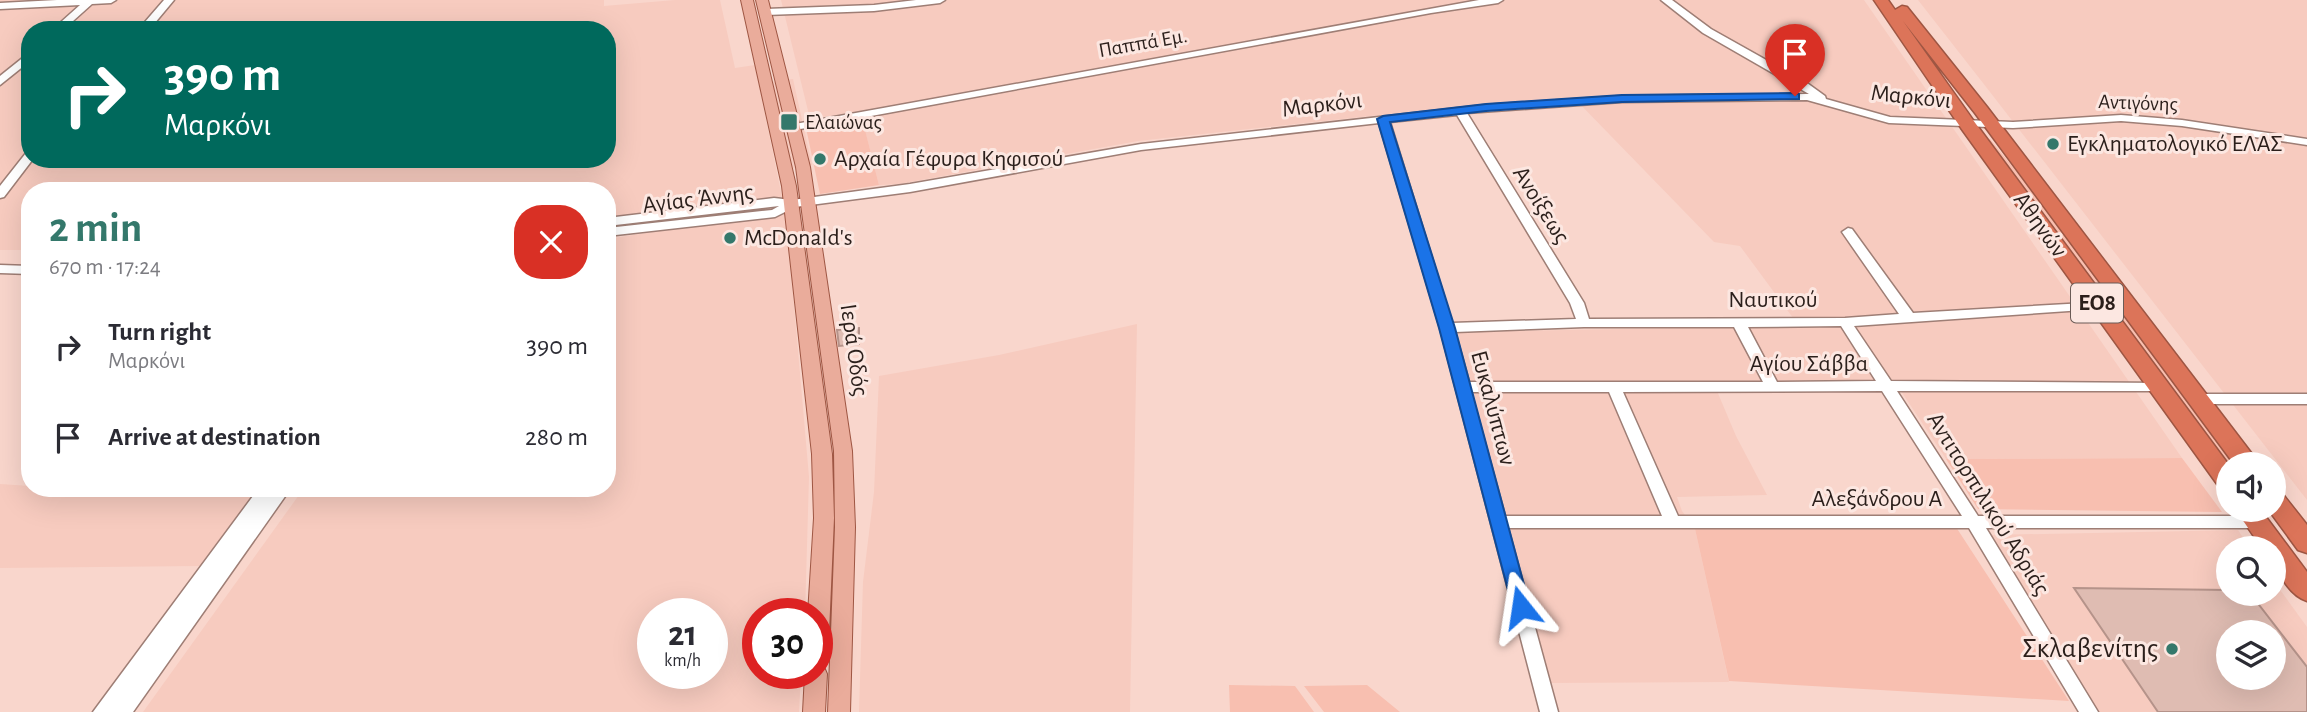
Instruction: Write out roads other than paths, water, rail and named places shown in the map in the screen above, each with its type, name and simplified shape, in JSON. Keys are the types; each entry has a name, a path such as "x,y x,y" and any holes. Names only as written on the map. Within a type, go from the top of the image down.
{"highway":[{"path":"1870,0 1912,47"},
{"name":"Αθηνών","path":"1881,0 1967,124 2216,466"},
{"name":"Αθηνών","path":"1894,0 2238,452"},
{"path":"1905,0 1931,46"},
{"path":"2286,515 2307,543"},
{"path":"2256,522 2307,591"}],"main road":[{"name":"Ιερά Οδός","path":"747,0 801,203 844,461 845,527 839,712"},
{"name":"Ιερά Οδός","path":"764,6 796,127 822,462 824,518 820,598"},
{"path":"814,712 815,689"}],"street":[{"path":"0,6 111,0"},
{"path":"151,21 169,0"},
{"path":"764,6 874,8 940,0"},
{"path":"1420,0 1432,10"},
{"name":"Παππά Εμ.","path":"796,127 1498,0"},
{"path":"1666,0 1707,31 1803,85 1822,99"},
{"path":"67,21 90,1"},
{"path":"0,82 21,63"},
{"name":"Μαρκόνι","path":"801,203 910,188 1141,148 1460,111 1622,99 1802,96 1822,99 1881,119 1967,124"},
{"name":"Ανοίξεως","path":"1460,111 1577,303 1584,323"},
{"name":"Αντιγόνης","path":"1967,124 2121,118 2182,123 2307,142"},
{"name":"Ευκαλύπτων","path":"1383,119 1447,328 1549,712"},
{"path":"0,194 21,167"},
{"name":"Αγίας Άννης","path":"616,221 774,202 801,203"},
{"name":"Αγίας Άννης","path":"616,231 775,212 801,203"},
{"path":"1848,232 1910,319"},
{"path":"0,260 21,261"},
{"path":"0,270 21,271"},
{"name":"Ναυτικού","path":"1447,328 1584,323 1845,322 2098,304"},
{"name":"Αντιτορπιλικού Αδριάς","path":"1845,322 1974,522 2089,712"},
{"path":"1739,323 1773,387"},
{"name":"Αγίου Σάββα","path":"1461,387 2158,386"},
{"path":"1614,387 1672,521"},
{"path":"2198,399 2307,399"},
{"path":"102,712 261,497"},
{"path":"122,712 277,497"},
{"name":"Αλεξάνδρου Α","path":"1498,523 1974,522 2216,517"}],"place":[{"name":"Ελαιώνας","path":"789,122"},
{"name":"Εγκληματολογικό ΕΛΑΣ","path":"2053,144"},
{"name":"Αρχαία Γέφυρα Κηφισού","path":"820,159"},
{"name":"McDonald's","path":"730,238"},
{"name":"Σκλαβενίτης","path":"2172,649"}]}
